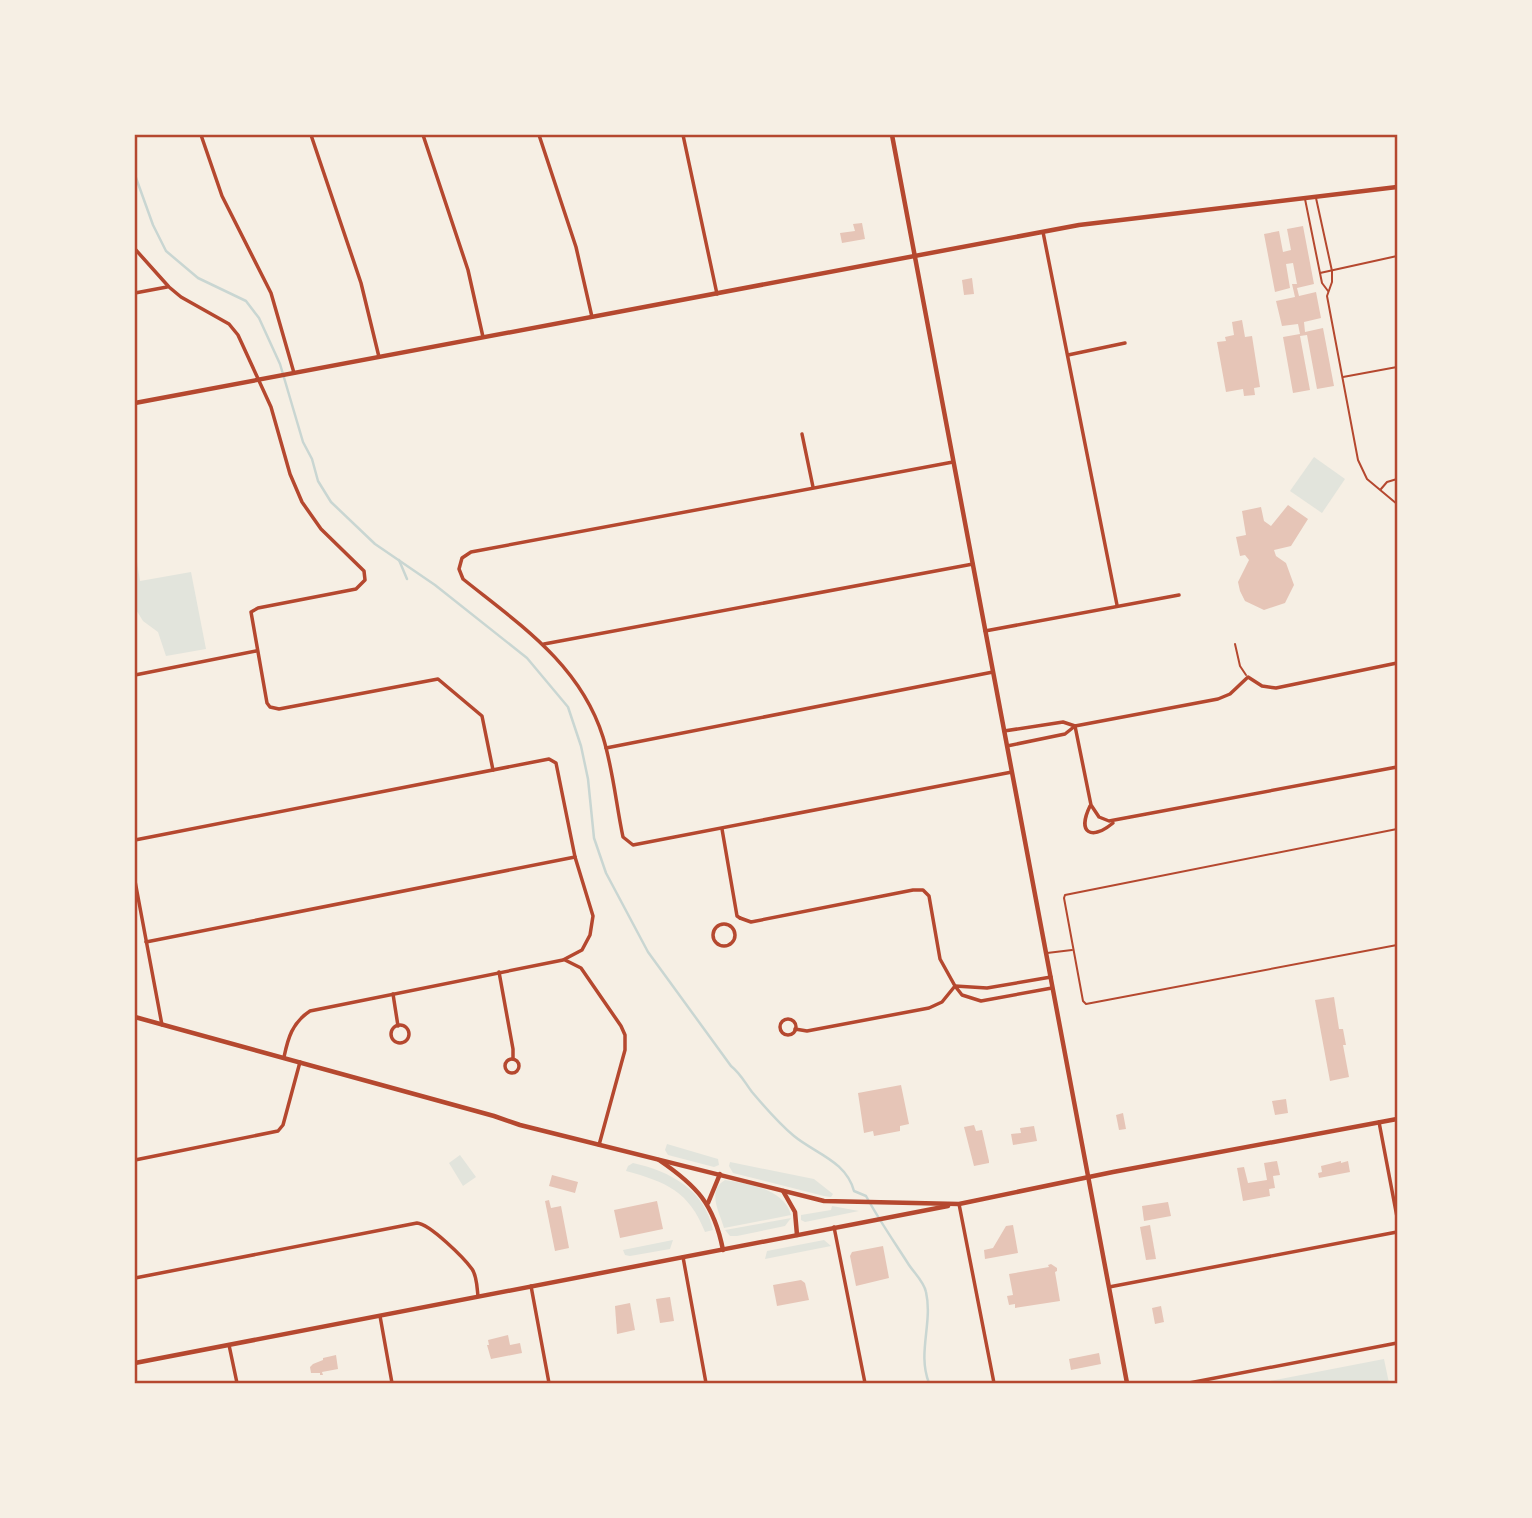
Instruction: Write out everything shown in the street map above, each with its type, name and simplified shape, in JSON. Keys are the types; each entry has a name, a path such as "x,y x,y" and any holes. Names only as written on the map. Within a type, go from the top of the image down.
{"main road":[{"path":"892,135 1127,1383"},
{"path":"135,403 1134,216 1397,187"},
{"path":"135,1017 520,1125 824,1201 960,1204"},
{"path":"135,1363 1397,1119"},
{"path":"655,1158 683,1176 708,1204 719,1229 723,1250"},
{"path":"708,1204 720,1174"},
{"path":"783,1191 795,1212 797,1235"}],"street":[{"path":"201,135 222,196 271,293 292,373"},
{"path":"311,135 362,283 379,357"},
{"path":"423,135 468,270 483,337"},
{"path":"538,135 576,247 592,317"},
{"path":"683,135 717,294"},
{"path":"1043,232 1117,606"},
{"path":"135,249 181,297 233,328 276,419 290,474 302,502 321,529 361,566 365,576 363,584 355,589 253,610 250,614 267,703 274,709 434,679 442,680 482,716 493,770"},
{"path":"135,293 169,287"},
{"path":"1068,355 1125,343"},
{"path":"802,435 813,488"},
{"path":"953,462 471,552 460,562 459,569 463,579 544,644 565,667 583,693 597,721 606,748 623,837 628,844 637,845 1012,772"},
{"path":"544,644 973,564"},
{"path":"985,631 1179,595"},
{"path":"135,675 256,651"},
{"path":"1007,746 1065,734 1075,726 1218,699 1230,694 1248,677 1262,685 1276,688 1397,663"},
{"path":"606,748 993,672"},
{"path":"1004,731 1063,722 1075,726"},
{"path":"1075,726 1091,805 1100,817 1115,822"},
{"path":"135,840 549,759 558,766 575,857 592,908 593,924 582,950 563,960 310,1011 298,1020 292,1029 284,1057"},
{"path":"1091,805 1086,815 1086,829 1092,834 1098,834 1115,822 1397,767"},
{"path":"722,829 737,916 740,918 751,922 923,890 930,900 943,967 962,995 981,1000 1053,988"},
{"path":"146,942 575,857"},
{"path":"135,881 162,1025"},
{"path":"732,927 740,918"},
{"path":"725,924 732,927 735,934 733,941 724,946 717,944 713,937 716,928 725,924"},
{"path":"563,960 581,968 625,1035 625,1050 599,1145"},
{"path":"499,972 513,1059 519,1068 512,1074 505,1066 513,1059"},
{"path":"955,986 987,988 1051,976"},
{"path":"795,1029 807,1031 929,1008 942,1002 955,986"},
{"path":"393,994 398,1026"},
{"path":"786,1019 791,1019 796,1025 795,1029 792,1034 784,1034 781,1024 786,1019"},
{"path":"398,1026 406,1027 409,1032 407,1040 402,1043 392,1038 392,1032 398,1026"},
{"path":"135,1160 278,1131 283,1125 300,1062"},
{"path":"1379,1122 1397,1217"},
{"path":"960,1204 994,1383"},
{"path":"135,1278 417,1223 424,1224 433,1231 473,1270 478,1296"},
{"path":"834,1227 865,1383"},
{"path":"1109,1287 1397,1232"},
{"path":"682,1258 706,1383"},
{"path":"531,1286 549,1383"},
{"path":"380,1316 392,1383"},
{"path":"1189,1383 1397,1343"},
{"path":"229,1345 237,1383"}],"lane":[{"path":"1315,196 1332,271 1332,282 1327,296 1361,468 1367,480 1397,504"},
{"path":"1304,197 1322,284 1329,291"},
{"path":"1320,273 1397,256"},
{"path":"1342,378 1397,367"},
{"path":"1380,489 1387,482 1397,479"},
{"path":"1235,644 1240,666 1248,677"},
{"path":"1397,829 1065,895 1073,950 1083,1001 1086,1004 1397,945"},
{"path":"1046,954 1073,950"}],"shaded area":[{"path":"1314,457 1345,479 1322,513 1290,491"},
{"path":"135,550 140,581 191,572 206,649 166,656 158,632 143,621 135,608"},
{"path":"667,1144 718,1159 719,1165 714,1167 668,1155 665,1150"},
{"path":"460,1155 476,1177 463,1186 449,1163"},
{"path":"730,1162 814,1179 833,1194 831,1197 824,1196 733,1173"},
{"path":"633,1163 660,1171 684,1184 702,1204 713,1230 705,1232 692,1207 674,1190 653,1179 626,1171"},
{"path":"725,1180 764,1189 781,1199 791,1215 724,1228 715,1196 719,1185"},
{"path":"832,1206 859,1211 805,1222 801,1220 801,1215 831,1210"},
{"path":"791,1218 785,1226 737,1236 730,1236 725,1230"},
{"path":"673,1240 670,1249 630,1256 625,1255 623,1250"},
{"path":"824,1240 831,1246 765,1259 767,1251"},
{"path":"1384,1359 1389,1383 1260,1383"}],"building":[{"path":"862,223 865,239 842,243 840,233 855,231 853,224"},
{"path":"1303,226 1314,284 1297,288 1299,296 1316,292 1321,318 1304,322 1305,332 1323,328 1334,386 1317,389 1307,335 1300,336 1310,390 1293,393 1283,337 1300,334 1298,324 1282,326 1276,301 1295,297 1292,284 1297,284 1293,263 1286,264 1290,288 1275,292 1264,234 1279,231 1283,252 1291,250 1287,229"},
{"path":"972,278 974,294 964,295 962,280"},
{"path":"1242,320 1245,337 1252,336 1260,387 1254,388 1255,395 1244,396 1243,389 1226,392 1217,342 1226,341 1225,337 1234,335 1232,322"},
{"path":"1288,505 1308,519 1291,546 1274,550 1276,556 1286,563 1294,585 1285,603 1264,610 1245,601 1240,591 1238,582 1249,560 1245,555 1240,556 1236,537 1246,535 1242,511 1261,507 1264,521 1271,526"},
{"path":"1334,997 1339,1029 1343,1029 1346,1045 1343,1045 1349,1077 1330,1081 1315,1000"},
{"path":"901,1085 909,1124 900,1126 900,1131 874,1136 873,1131 864,1133 858,1093"},
{"path":"1286,1099 1288,1113 1275,1115 1272,1101"},
{"path":"1123,1113 1126,1129 1119,1130 1116,1115"},
{"path":"974,1125 976,1131 982,1130 989,1163 974,1166 964,1127"},
{"path":"1034,1126 1037,1141 1013,1145 1011,1134 1021,1133 1020,1128"},
{"path":"1277,1161 1280,1175 1273,1176 1275,1188 1269,1189 1270,1196 1243,1201 1237,1168 1244,1167 1248,1183 1267,1180 1264,1163"},
{"path":"1348,1161 1350,1172 1319,1178 1321,1166"},
{"path":"552,1175 578,1182 575,1193 549,1186"},
{"path":"549,1200 551,1208 561,1206 569,1248 555,1251 545,1201"},
{"path":"657,1201 663,1229 620,1238 614,1210"},
{"path":"1168,1202 1171,1216 1144,1221 1142,1206"},
{"path":"1013,1225 1018,1253 985,1259 984,1250 993,1248 1006,1226"},
{"path":"1150,1225 1156,1259 1146,1260 1140,1227"},
{"path":"883,1246 889,1278 856,1286 850,1256 852,1252"},
{"path":"1051,1264 1057,1268 1055,1272 1060,1301 1015,1308 1015,1304 1009,1305 1007,1296 1013,1295 1009,1274 1049,1267"},
{"path":"801,1280 805,1283 809,1300 777,1306 773,1285"},
{"path":"670,1297 674,1321 660,1323 656,1299"},
{"path":"630,1303 635,1330 617,1334 615,1306"},
{"path":"1161,1306 1164,1322 1155,1324 1152,1308"},
{"path":"508,1335 510,1345 520,1343 522,1353 491,1359 488,1340"},
{"path":"1099,1353 1101,1364 1071,1370 1069,1359"},
{"path":"336,1355 338,1369 322,1372 323,1375 311,1373 310,1367 313,1364"}],"waterway":[{"path":"135,175 153,225 166,251 198,278 246,301 259,318 280,364 303,442 312,459 318,481 331,502 375,544 435,585 527,658 568,707 588,779 594,838 606,873 648,952 752,1092 794,1136 837,1165 850,1181 854,1191 866,1196 925,1288 928,1315 924,1360 929,1383"},
{"path":"399,560 407,579"}]}
